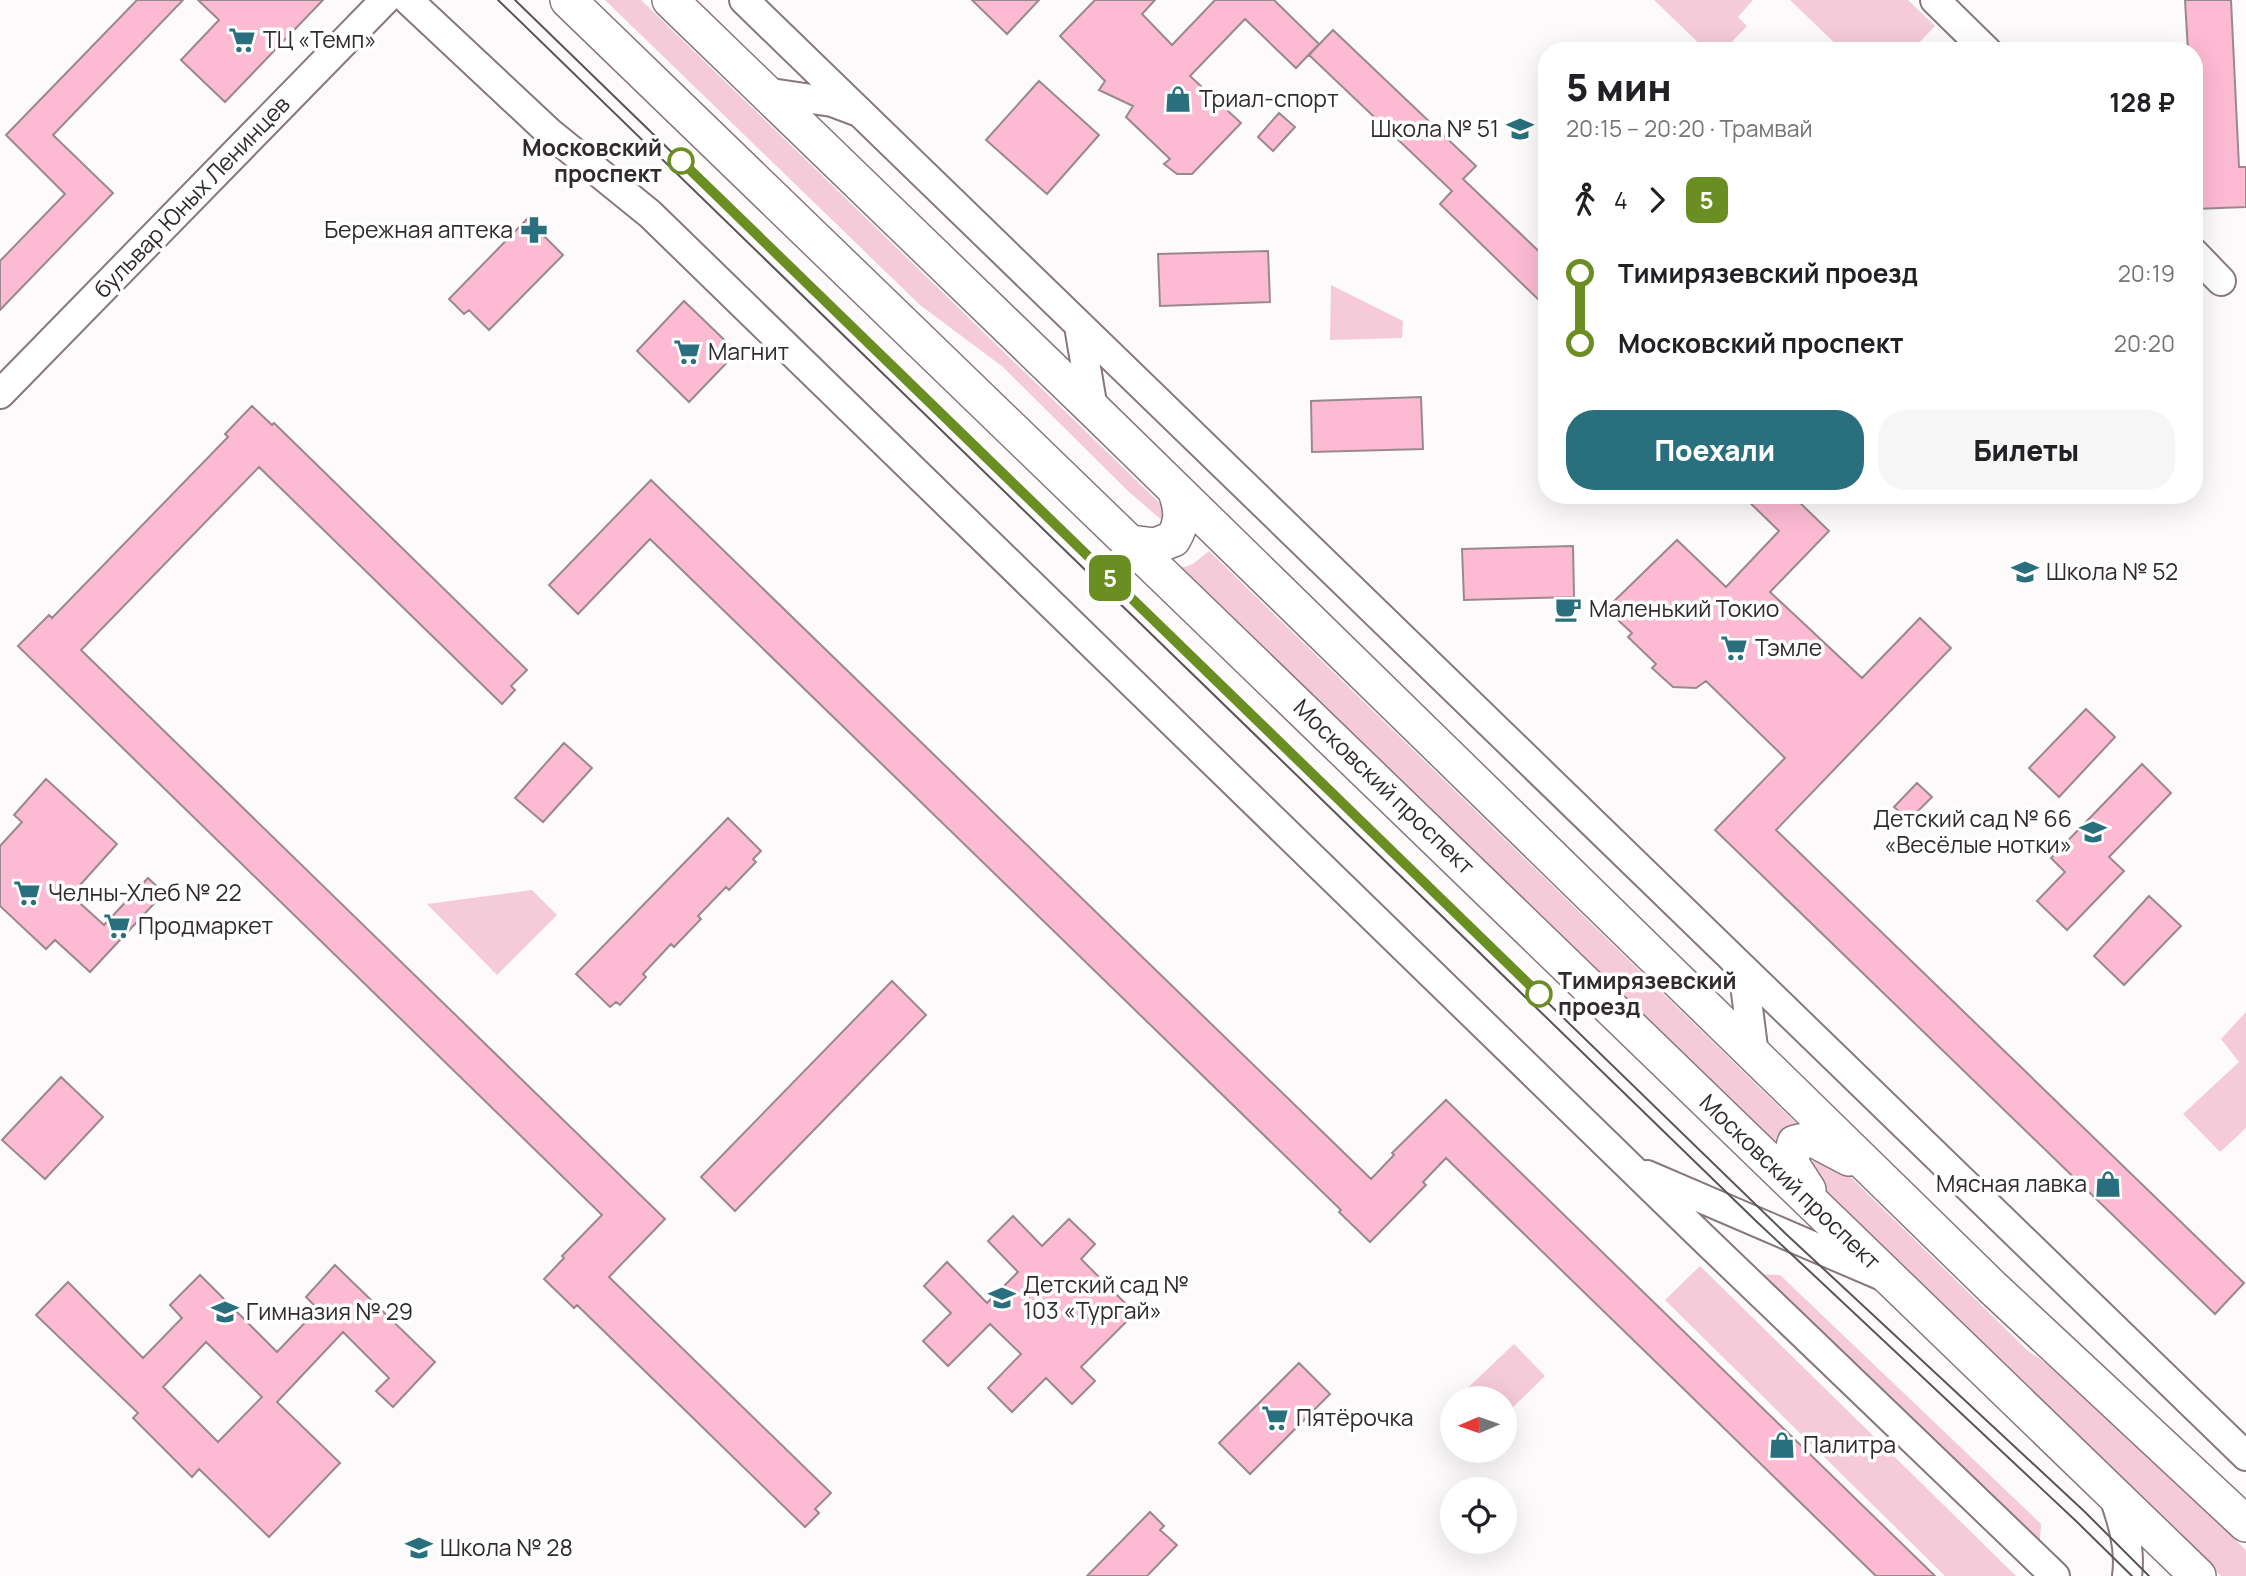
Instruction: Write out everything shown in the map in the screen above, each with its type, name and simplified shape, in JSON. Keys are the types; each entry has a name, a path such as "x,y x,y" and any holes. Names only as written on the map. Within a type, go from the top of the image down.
{"main road":[{"name":"Московский проспект","path":"568,0 2198,1576"},
{"path":"670,0 1992,1287 2242,1512"},
{"path":"1131,543 1155,546 1173,540 1181,526 1182,507 1174,489"},
{"path":"1824,1214 1790,1162 1795,1143 1813,1139 1871,1169"}],"street":[{"name":"бульвар Юных Ленинцев","path":"0,394 385,0"},
{"path":"408,0 550,134 650,214 1701,1236 2055,1576"},
{"path":"744,0 2246,1456"},
{"path":"1935,0 1978,42"},
{"path":"764,92 832,102 859,112"},
{"path":"2203,262 2221,281"},
{"path":"1079,326 1093,409"},
{"path":"1743,969 1754,1055"},
{"path":"1632,1169 1890,1280"},
{"path":"2113,1494 2125,1531 2127,1576"}],"shaded area":[{"path":"605,0 641,0 1174,517 1165,523 1128,491 1003,367 920,305"},
{"path":"1654,0 1753,0 1738,17 1747,26 1732,42 1698,42"},
{"path":"1790,0 1908,0 1935,26 1920,42 1834,42"},
{"path":"1331,285 1403,321 1402,338 1330,340"},
{"path":"1209,551 1801,1128 1783,1130 1775,1145 1178,569 1193,564"},
{"path":"532,890 557,915 497,975 427,904"},
{"path":"2246,1012 2246,1128 2220,1152 2183,1114 2239,1062 2221,1039"},
{"path":"1830,1157 2027,1350 2072,1382 2246,1550 2246,1576 2221,1576 1810,1181 1809,1166 1815,1159"},
{"path":"1700,1266 2016,1576 1945,1576 1665,1300"},
{"path":"1754,1274 1780,1275 2041,1524 2040,1540 2016,1531"},
{"path":"1514,1344 1545,1376 1517,1403 1517,1386 1470,1386"}],"building":[{"path":"137,0 183,0 53,135 113,193 0,310 0,261 65,194 6,135"},
{"name":"ТЦ «Темп»","path":"198,0 323,0 225,102 181,60 219,20"},
{"path":"972,0 1039,0 1007,34"},
{"path":"1095,0 1155,0 1142,14 1172,45 1215,0 1274,0 1319,44 1296,68 1245,19 1190,76 1241,123 1192,174 1177,174 1164,164 1170,159 1126,117 1133,106 1099,90 1105,81 1060,36"},
{"path":"2185,0 2231,0 2239,167 2246,167 2246,207 2203,209 2203,42 2187,42"},
{"path":"1333,30 1476,166 1463,179 1538,250 1538,299 1440,204 1452,191 1309,55"},
{"path":"1039,81 1099,135 1047,194 986,140"},
{"path":"1279,113 1295,127 1273,151 1258,137"},
{"path":"530,216 545,231 542,234 563,255 489,330 469,310 464,314 449,299"},
{"path":"1268,251 1270,302 1160,306 1158,254"},
{"name":"Магнит","path":"684,301 737,352 689,402 637,351"},
{"path":"1421,397 1423,449 1312,452 1311,401"},
{"path":"252,406 272,425 274,423 527,670 511,686 515,690 502,704 259,467 81,650 665,1219 609,1277 831,1493 815,1509 819,1513 805,1527 577,1305 574,1308 544,1279 564,1258 562,1256 602,1215 18,646 49,615 52,618 228,437 225,434"},
{"path":"651,480 1371,1179 1394,1155 1392,1153 1446,1100 1935,1576 1876,1576 1446,1158 1423,1182 1426,1185 1370,1242 1339,1212 1341,1210 650,539 578,614 549,585"},
{"path":"1751,504 1801,504 1829,531 1770,592 1862,678 1920,618 1951,648 1776,830 2244,1283 2215,1314 1715,830 1785,758 1706,681 1696,688 1673,687 1652,668 1656,664 1628,637 1632,633 1606,609 1677,540 1726,587 1779,531"},
{"path":"1573,546 1574,597 1464,600 1462,549"},
{"path":"2086,709 2115,737 2059,797 2029,768"},
{"path":"564,743 592,768 543,822 515,798"},
{"path":"2142,764 2171,793 2109,857 2124,871 2067,930 2037,901 2065,872 2051,858"},
{"path":"46,779 117,844 71,895 104,925 148,878 164,893 90,972 55,940 46,949 0,906 0,846 22,822 14,815"},
{"path":"1917,783 1932,797 1909,820 1894,807"},
{"path":"728,818 761,851 753,859 756,862 729,890 726,887 698,916 701,919 674,947 671,944 643,974 646,977 620,1005 616,1002 610,1007 576,974"},
{"path":"2149,896 2181,926 2124,985 2094,956"},
{"path":"892,981 926,1015 735,1211 701,1177"},
{"path":"61,1077 103,1117 45,1179 2,1140"},
{"path":"1013,1216 1042,1246 1069,1219 1095,1244 1081,1259 1135,1313 1081,1367 1095,1381 1072,1404 1046,1378 1012,1412 988,1388 1021,1354 990,1324 948,1366 923,1341 951,1313 924,1286 947,1262 987,1303 1018,1272 988,1241"},
{"path":"335,1265 435,1362 393,1407 376,1391 389,1378 343,1332 277,1402 340,1463 269,1537 199,1469 192,1477 133,1418 138,1413 36,1315 68,1282 143,1358 182,1318 170,1305 200,1275 277,1352 318,1309 306,1297","holes":["206,1342 262,1397 218,1442 163,1387"]},
{"name":"Пятёрочка","path":"1299,1363 1330,1394 1250,1474 1219,1443"},
{"path":"1150,1512 1164,1526 1160,1530 1177,1545 1147,1576 1087,1576"}],"tram line":[{"path":"498,0 1756,1221 2132,1576"},
{"path":"515,0 1786,1234 2085,1512 2149,1576"},
{"name":"5","path":"681,161 1539,994"}],"place":[{"name":"ТЦ «Темп»","path":"242,40"},
{"name":"Триал-спорт","path":"1178,99"},
{"name":"Школа № 51","path":"1520,129"},
{"name":"Московский проспект","path":"681,161"},
{"name":"Бережная аптека","path":"534,230"},
{"name":"Магнит","path":"687,352"},
{"name":"Школа № 52","path":"2025,572"},
{"name":"Маленький Токио","path":"1568,609"},
{"name":"Тэмле","path":"1734,648"},
{"name":"Детский сад № 66 «Весёлые нотки»","path":"2093,832"},
{"name":"Челны-Хлеб № 22","path":"27,893"},
{"name":"Продмаркет","path":"117,926"},
{"name":"Тимирязевский проезд","path":"1539,994"},
{"name":"Мясная лавка","path":"2108,1184"},
{"name":"Детский сад № 103 «Тургай»","path":"1002,1298"},
{"name":"Гимназия № 29","path":"225,1312"},
{"name":"Пятёрочка","path":"1275,1418"},
{"name":"Палитра","path":"1782,1445"},
{"name":"Школа № 28","path":"419,1548"}]}
